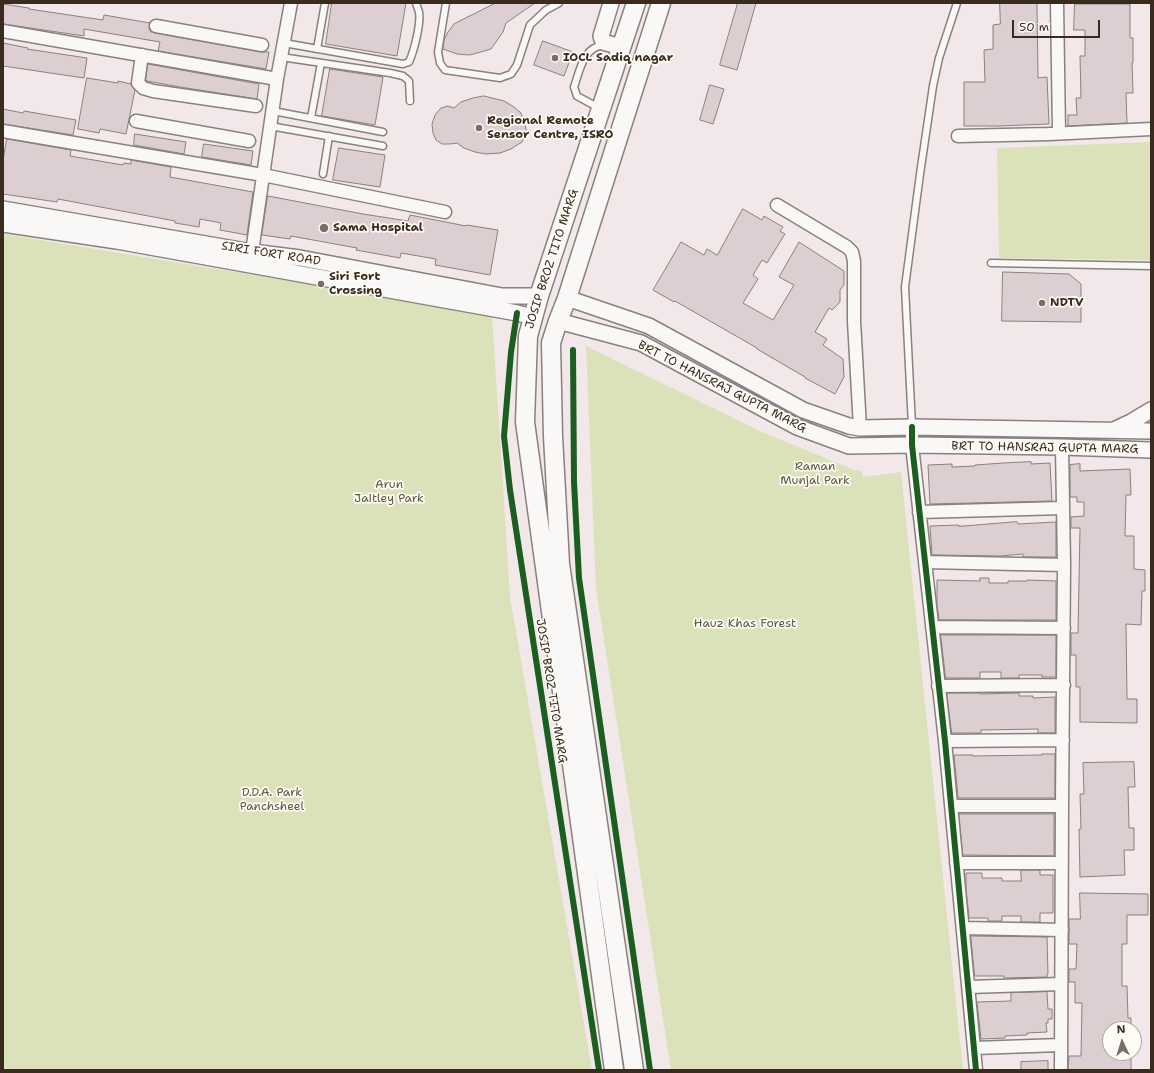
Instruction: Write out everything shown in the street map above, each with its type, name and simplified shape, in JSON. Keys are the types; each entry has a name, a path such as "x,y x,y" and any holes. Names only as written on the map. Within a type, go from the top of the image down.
{"main road":[{"name":"JOSIP BROZ TITO MARG","path":"614,1070 526,430 526,409 528,336 532,318 601,109 617,46 636,3"},
{"name":"JOSIP BROZ TITO MARG","path":"634,1070 560,564 553,436 551,343 567,298 661,3"},
{"path":"526,409 528,418 534,425 544,424 548,421 552,410"}],"street":[{"path":"252,252 277,79 291,3"},
{"path":"611,3 601,36 603,42 617,46"},
{"path":"1057,3 1059,132"},
{"path":"156,26 262,45"},
{"path":"3,31 277,79"},
{"path":"142,55 138,83 143,88 152,91 256,106"},
{"path":"136,121 250,141"},
{"path":"958,136 1049,134 1059,132 1151,129"},
{"path":"3,131 263,175 445,212"},
{"path":"777,205 847,247 852,252 854,261 854,321 860,428"},
{"name":"SIRI FORT ROAD","path":"3,210 252,252 300,258 502,296 539,296"},
{"name":"SIRI FORT ROAD","path":"3,224 117,241 517,313 532,318"},
{"name":"BRT TO HANSRAJ GUPTA MARG","path":"567,298 649,326 803,410 860,428 912,427 1151,431"},
{"name":"BRT TO HANSRAJ GUPTA MARG","path":"558,321 641,343 797,427 849,446 912,445 1151,450"},
{"path":"1113,431 1151,410"},
{"path":"818,435 824,417"},
{"path":"912,427 912,445 945,741 976,1070"},
{"path":"1062,447 1064,565 1061,984 1062,1070"},
{"path":"919,512 1063,508"},
{"path":"925,562 1064,565"},
{"path":"932,627 1064,628"},
{"path":"938,686 1064,685"},
{"path":"945,741 1063,740"},
{"path":"951,806 1062,806"},
{"path":"956,863 1062,863"},
{"path":"963,928 1062,930"},
{"path":"968,987 1061,984"},
{"path":"974,1048 1061,1045"}],"lane":[{"path":"317,49 326,3"},
{"path":"284,43 403,64 410,62 413,54 419,19 419,11 416,3"},
{"path":"446,3 438,52 440,63 445,70 500,78 511,74 517,65 530,25 546,10 559,3"},
{"path":"912,427 905,287 933,86 939,58 956,3"},
{"path":"601,109 577,96 574,87 584,57 591,50 597,46 617,46"},
{"path":"281,57 403,76 409,81 410,101"},
{"path":"311,118 321,63"},
{"path":"272,111 383,132"},
{"path":"270,126 383,146"},
{"path":"323,174 329,136"},
{"path":"992,263 1151,266"}],"green space":[{"path":"1151,142 1151,260 999,258 997,148"},
{"name":"D.D.A. Park Panchsheel","path":"3,234 492,314 510,597 592,1070 3,1070"},
{"name":"Hauz Khas Forest","path":"586,346 762,432 854,470 862,471 863,477 901,472 963,1070 671,1070 596,589"}],"building":[{"path":"332,3 406,3 397,56 326,44"},
{"path":"496,3 535,3 506,23 503,32 491,49 470,55 457,54 443,49 444,40 454,24"},
{"path":"738,3 756,3 737,70 720,65"},
{"path":"1000,3 1037,3 1038,78 1047,77 1049,124 964,126 964,82 985,82 984,50 993,49 993,25 1000,24"},
{"path":"3,4 103,20 104,15 150,23 149,29 151,32 155,33 261,52 269,52 266,69 158,51 160,42 84,29 84,36 3,24"},
{"path":"1075,4 1130,4 1130,38 1133,38 1133,93 1126,93 1127,123 1068,126 1068,115 1077,115 1076,98 1081,98 1080,56 1085,56 1085,30 1074,30"},
{"path":"543,41 573,52 564,76 534,65"},
{"path":"3,43 28,48 27,49 87,58 84,78 3,66"},
{"path":"148,64 259,84 257,99 147,81"},
{"path":"330,69 383,77 375,125 322,116"},
{"path":"87,78 118,83 118,81 131,84 135,90 126,134 100,129 99,133 78,129"},
{"path":"710,85 724,89 713,124 700,120"},
{"name":"Regional Remote Sensor Centre, ISRO","path":"484,96 504,101 521,113 527,133 522,142 511,149 500,153 486,154 464,148 457,143 442,144 436,140 433,133 432,124 435,115 441,108 448,106 454,108 461,102"},
{"path":"3,109 76,120 73,135 3,124"},
{"path":"135,134 186,142 184,154 134,145"},
{"path":"7,139 71,150 70,156 123,165 124,163 131,164 131,160 171,167 170,177 253,192 247,235 220,230 221,223 200,219 199,227 175,223 175,221 58,199 57,202 3,194 3,161"},
{"path":"204,144 253,151 251,165 202,157"},
{"path":"339,148 385,155 380,187 333,180"},
{"path":"268,196 408,221 410,215 466,226 498,230 490,275 435,265 436,259 401,253 400,258 356,250 357,248 291,236 290,239 262,235"},
{"path":"743,209 762,220 764,216 783,227 780,231 785,234 767,263 762,260 753,275 758,279 743,303 773,320 794,285 779,277 799,242 844,271 844,285 840,290 840,302 832,310 829,308 815,332 827,339 823,345 843,359 844,377 835,394 805,378 757,348 675,301 674,302 653,290 681,242 704,255 707,249 717,255"},
{"name":"NDTV","path":"1003,272 1069,274 1081,284 1081,322 1002,321"},
{"path":"1031,462 1031,464 1050,463 1052,501 930,504 928,465 952,464 952,467"},
{"path":"1080,464 1080,471 1130,469 1131,495 1126,495 1125,536 1134,536 1134,569 1145,570 1145,591 1142,591 1141,625 1126,624 1127,699 1137,699 1137,723 1080,722 1080,687 1076,687 1076,655 1071,655 1071,633 1078,633 1080,528 1071,528 1071,517 1084,516 1084,502 1077,502 1077,497 1070,497 1070,465"},
{"path":"1017,522 1018,524 1056,522 1056,557 1023,557 1023,554 1000,556 932,555 930,526 959,526"},
{"path":"980,578 989,578 989,583 1008,583 1008,581 1027,580 1056,581 1056,620 939,620 937,605 937,580 980,581"},
{"path":"941,635 1056,635 1056,677 1042,677 1042,675 1019,675 1019,678 1001,678 1001,672 980,672 980,678 946,678"},
{"path":"947,693 1019,693 1019,696 1033,696 1033,698 1055,697 1055,733 1038,733 1038,729 981,730 981,733 952,733"},
{"path":"1055,754 1055,798 958,797 954,755 973,756"},
{"path":"1134,762 1135,787 1128,787 1129,828 1134,828 1134,850 1124,850 1125,875 1080,877 1079,829 1081,829 1080,794 1084,794 1083,763"},
{"path":"959,814 1054,814 1054,856 963,855"},
{"path":"1021,870 1040,870 1040,875 1053,875 1053,913 1040,913 1040,922 1021,922 1021,916 1002,916 1002,921 988,921 988,918 969,918 966,873 982,873 982,878 1002,878 1002,881 1021,881"},
{"path":"1080,893 1148,894 1148,915 1127,915 1127,944 1122,944 1122,986 1127,986 1128,1018 1131,1018 1131,1021 1102,1021 1102,1061 1131,1061 1131,1070 1068,1070 1069,1056 1081,1056 1082,1003 1075,1003 1075,982 1069,982 1069,969 1076,969 1077,944 1069,944 1069,919 1080,919"},
{"path":"971,936 1047,937 1047,977 1004,978 1004,976 975,976"},
{"path":"1047,992 1048,1009 1052,1009 1052,1019 1048,1019 1048,1023 1046,1023 1047,1032 1005,1036 1005,1038 981,1039 977,1002 1011,1001 1011,993"},
{"path":"1048,1061 1048,1070 1021,1070 1021,1062"}],"cycle path":[{"path":"517,313 511,352 504,436 510,490 599,1070"},
{"path":"573,350 574,482 579,578 650,1070"},
{"path":"912,427 912,445 945,741 976,1070"}],"place":[{"name":"IOCL Sadiq nagar","path":"555,58"},
{"name":"Regional Remote Sensor Centre, ISRO","path":"479,128"},
{"name":"Sama Hospital","path":"324,228"},
{"name":"Siri Fort Crossing","path":"321,284"},
{"name":"NDTV","path":"1042,303"}],"park label":[{"name":"Raman Munjal Park","path":"815,474"},
{"name":"Arun Jaitley Park","path":"389,492"}]}
